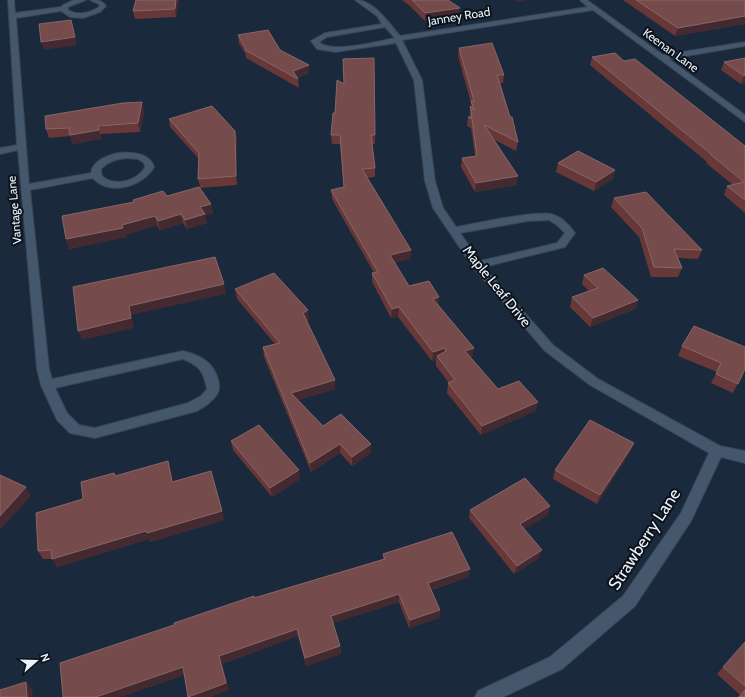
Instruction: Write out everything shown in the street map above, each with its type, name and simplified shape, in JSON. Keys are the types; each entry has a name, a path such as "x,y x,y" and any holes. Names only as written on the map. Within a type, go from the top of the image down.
{"street":[{"name":"Vantage Lane","path":"11,0 25,188 43,369 47,385 62,416 76,429 95,433 192,407 206,398 213,390 210,376 201,361 183,355 47,385"},
{"path":"12,16 63,9 69,4 83,0"},
{"path":"63,9 70,15 94,13 102,8 102,6 101,3 93,0"},
{"name":"Maple Leaf Drive","path":"358,0 379,16 399,39 418,80 430,181 438,208 477,266 549,348 594,382 717,451 745,457"},
{"name":"Keenan Lane","path":"584,0 745,119"},
{"name":"Janney Road","path":"387,25 325,35 315,41 320,47 335,50 594,8"},
{"path":"662,58 745,44"},
{"path":"0,151 22,147"},
{"path":"127,155 142,157 150,164 150,169 147,174 140,179 127,184 112,185 104,183 98,180 95,175 95,170 103,161 118,156 127,155"},
{"path":"25,188 95,175"},
{"path":"454,231 528,218 551,217 561,223 570,233 560,246 477,266"},
{"name":"Strawberry Lane","path":"484,697 556,663 629,601 686,517 717,451"}],"building":[{"path":"136,0 176,0 175,9 133,11"},
{"path":"412,0 448,0 460,8 425,13"},
{"path":"636,0 745,0 745,16 678,28"},
{"path":"71,20 75,37 41,42 39,24"},
{"path":"268,30 280,50 309,65 293,71 298,79 245,50 246,49 238,35"},
{"path":"492,43 504,75 497,75 510,117 512,117 518,142 484,125 518,176 476,183 462,158 477,156 472,119 468,117 472,117 470,106 474,110 471,101 474,101 459,48"},
{"path":"615,53 624,61 635,59 745,146 745,200 727,186 744,182 592,57"},
{"path":"374,58 375,135 371,135 375,168 362,169 411,250 390,255 409,286 429,281 439,297 433,299 474,348 465,351 498,389 519,381 538,402 482,426 448,383 455,380 437,356 446,351 445,348 433,352 399,307 392,309 372,273 378,272 331,190 344,187 340,135 331,135 333,113 335,113 337,80 344,84 343,59"},
{"path":"745,58 744,76 724,62"},
{"path":"142,102 138,123 98,126 99,130 70,135 69,128 46,129 45,116 123,103"},
{"path":"212,106 235,131 236,176 198,179 199,153 169,119"},
{"path":"578,151 615,170 596,182 558,163"},
{"path":"199,187 211,204 200,207 205,214 185,220 181,214 158,221 155,216 122,225 123,228 66,239 62,216 134,202 133,200 163,191 167,196"},
{"path":"646,192 702,250 674,249 682,268 654,267 642,228 614,198"},
{"path":"215,257 224,284 129,306 131,318 78,331 73,287"},
{"path":"603,268 638,300 593,318 572,297 598,288 584,275"},
{"path":"274,273 308,310 303,313 335,380 291,393 323,426 341,414 371,444 352,457 340,444 310,463 263,347 280,343 235,289"},
{"path":"694,326 745,347 745,369 738,384 716,374 721,363 682,346"},
{"path":"590,420 634,443 600,495 555,470"},
{"path":"259,425 299,470 270,488 231,441"},
{"path":"168,461 172,482 211,471 222,511 147,533 146,531 52,559 51,550 38,551 36,513 83,499 81,482 114,473 115,476"},
{"path":"0,475 26,487 0,516"},
{"path":"525,478 550,506 520,524 542,550 517,566 470,510"},
{"path":"452,532 470,569 428,583 440,610 410,620 399,594 331,616 340,646 305,658 297,629 219,656 226,683 188,697 183,667 96,697 63,697 60,663 174,625 174,623 254,596 254,598 385,559 383,554"},
{"path":"745,642 745,686 723,667"},
{"path":"26,682 27,697 0,697 0,690"},
{"path":"745,690 745,697 739,697"}]}
